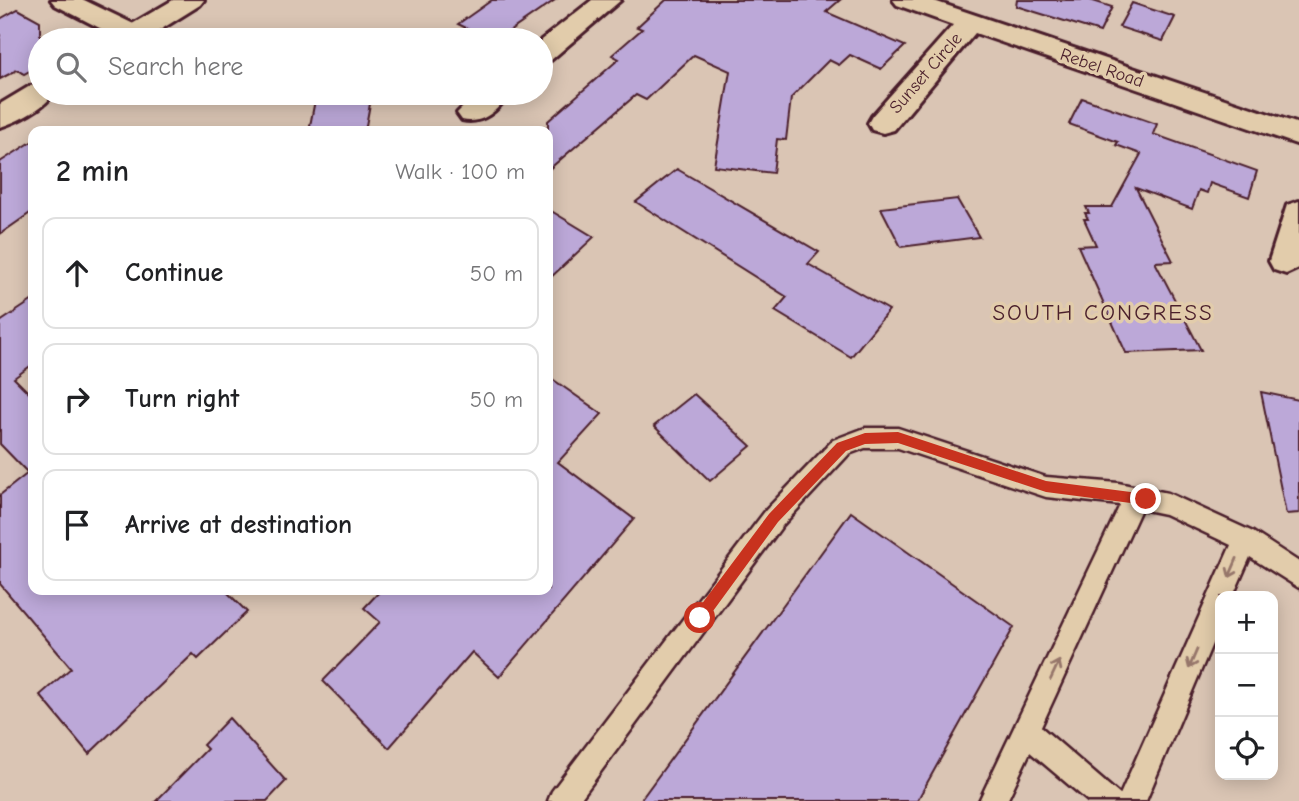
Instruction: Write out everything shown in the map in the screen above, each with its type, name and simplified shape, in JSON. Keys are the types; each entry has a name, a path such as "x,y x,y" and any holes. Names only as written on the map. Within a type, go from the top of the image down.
{"street":[{"path":"64,0 113,28"},
{"path":"144,28 191,0"},
{"path":"553,44 608,0"},
{"name":"Rebel Road","path":"906,0 1299,135"},
{"name":"Sunset Circle","path":"883,123 969,23"},
{"path":"0,117 28,100"},
{"path":"472,113 481,105"},
{"path":"1286,261 1299,213"}],"lane":[{"path":"562,801 774,518 841,447 865,438 898,438 1046,487 1168,504 1245,540 1299,576"},
{"path":"993,801 1135,498"},
{"path":"1223,591 1245,540"},
{"path":"1132,801 1215,609"},
{"path":"1027,732 1109,801"}],"building":[{"path":"492,0 555,0 514,28 466,28 458,24"},
{"path":"666,0 840,0 826,12 905,46 881,69 850,55 839,65 829,60 791,98 786,140 777,139 773,173 714,166 730,71 694,55 646,100 636,95 553,166 553,126 548,126 548,121 619,59 612,55 642,29 637,27"},
{"path":"1017,0 1090,0 1112,7 1100,32 1016,6"},
{"path":"1132,3 1175,17 1163,41 1119,27"},
{"path":"18,9 40,21 40,28 28,28 28,72 24,74 17,70 0,79 0,19"},
{"path":"1082,98 1157,124 1153,134 1257,171 1249,197 1210,183 1207,193 1199,190 1192,209 1136,188 1173,261 1155,262 1201,350 1126,353 1078,246 1096,245 1084,219 1088,219 1085,213 1089,213 1086,207 1112,207 1141,154 1116,145 1118,142 1069,124"},
{"path":"314,105 370,105 366,126 310,126"},
{"path":"28,144 28,214 0,234 0,162"},
{"path":"677,169 819,252 808,264 889,310 851,357 775,311 787,297 636,202"},
{"path":"957,199 979,237 901,247 881,208"},
{"path":"553,212 594,237 553,275"},
{"path":"28,303 28,368 14,378 28,392 28,473 0,444 0,322"},
{"path":"553,380 602,414 558,462 634,519 499,677 472,652 389,748 323,681 380,622 364,608 376,595 553,595"},
{"path":"1261,392 1299,400 1299,513 1286,514"},
{"path":"694,394 751,446 710,481 654,426"},
{"path":"28,473 28,595 230,595 247,612 198,659 193,654 89,754 40,695 71,668 0,584 0,495"},
{"path":"851,512 1014,627 917,801 640,801"},
{"path":"229,718 286,781 267,801 156,801 207,749 203,745"}],"district":[{"name":"SOUTH CONGRESS","path":"1103,312"}],"route":[{"path":"700,618 774,518 841,447 865,438 898,438 1046,487 1146,499"}]}
